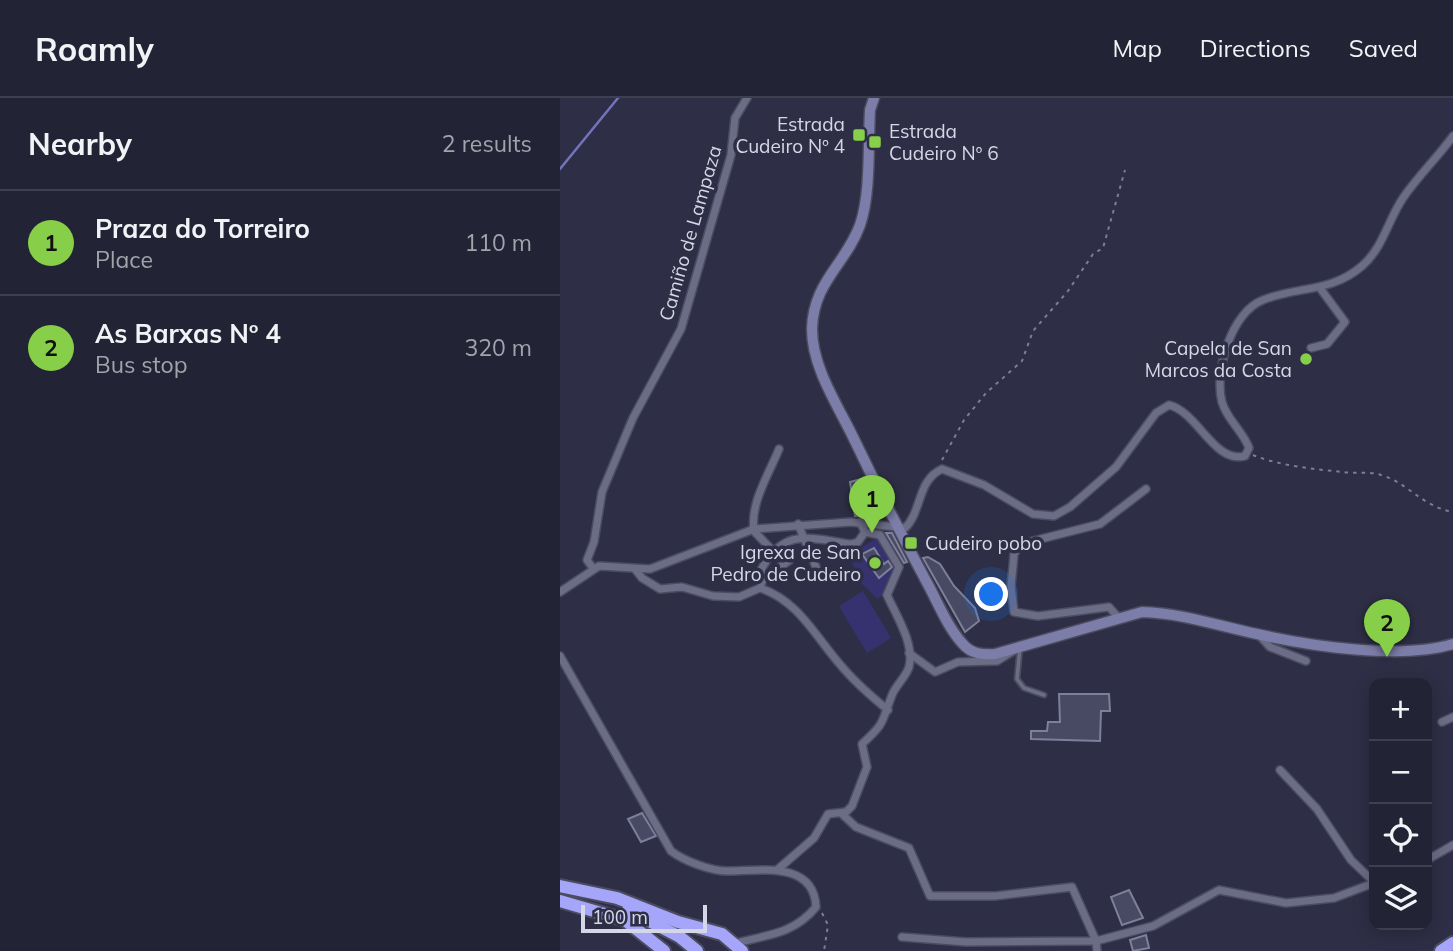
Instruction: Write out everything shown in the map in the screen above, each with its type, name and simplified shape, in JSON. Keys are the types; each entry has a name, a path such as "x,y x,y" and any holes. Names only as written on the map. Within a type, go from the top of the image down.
{"highway":[{"path":"563,895 617,898 678,922 722,934 735,948"},
{"path":"563,895 625,920 664,951"},
{"path":"563,895 607,903 639,915 680,937 697,951"},
{"path":"1441,951 1453,943"}],"street":[{"name":"Camiño de Lampaza","path":"593,568 587,560 594,542 602,492 633,418 681,329 731,155 735,118 747,98"},
{"path":"874,98 870,110 862,221 854,240 831,270 818,296 812,335 823,374 897,527 961,643 982,654 1020,647 1142,612 1167,613 1259,635 1389,651 1420,651 1453,644"},
{"path":"560,592 593,568 604,565 635,569 657,567 753,529 860,522 908,526 926,483 937,471 956,472 1033,514 1047,517 1070,507 1116,467 1156,413 1169,405 1186,412 1214,444 1228,454 1237,457 1248,453 1244,436 1230,419 1222,402 1223,353 1239,323 1256,303 1320,288 1350,275 1368,260 1385,235 1402,199 1453,136"},
{"path":"1311,348 1327,344 1345,322 1320,288"},
{"path":"777,568 753,529 753,519 779,449"},
{"path":"1118,617 1109,607 1038,616 1014,612 1011,586 1014,554 1027,541 1100,524 1146,489"},
{"path":"860,522 865,532"},
{"path":"798,524 816,568"},
{"path":"761,583 761,570 770,553 802,537 851,544 858,542 865,532"},
{"path":"777,870 814,838 828,814 841,813 852,806 866,767 862,744 883,725 893,693 908,669 906,636 887,595 899,567 880,535 865,532"},
{"path":"635,569 642,578 660,589 682,587 713,596 739,597 790,560"},
{"path":"761,583 801,614 844,669 888,710"},
{"path":"1259,635 1270,647 1306,661"},
{"path":"909,653 935,672 958,662 998,661 1020,647"},
{"path":"560,656 671,851 678,857 724,872 777,870 798,876 809,886 816,907 806,919 784,932 735,948"},
{"path":"1442,722 1453,717"},
{"path":"1280,770 1317,809 1351,860 1369,878"},
{"path":"841,813 856,827 909,848 930,896 995,896 1072,887 1096,941 1097,951"},
{"path":"1432,857 1453,845"},
{"path":"902,937 966,942 1096,941 1153,926 1219,890 1286,903 1334,898 1369,885"}],"lane":[{"path":"1020,647 1017,679 1024,688 1044,695"}],"path":[{"path":"937,471 964,420 986,393 1022,361 1033,331 1069,291 1093,254 1103,248 1125,170"},
{"path":"1248,453 1280,463 1382,475 1418,499 1438,509 1453,512"},
{"path":"816,907 824,914 828,925 824,951"}],"shaded area":[{"path":"879,537 896,565 889,588 878,599 861,583 850,558 858,557 857,550"},
{"path":"863,591 891,638 867,653 839,606"}],"building":[{"path":"865,478 884,516 855,516 850,482"},
{"path":"886,533 892,533 907,562 904,563"},
{"name":"Igrexa de San Pedro de Cudeiro","path":"874,548 884,564 888,561 892,567 879,578 862,554"},
{"path":"928,557 940,564 954,586 975,608 979,621 965,632 923,558"},
{"path":"1059,694 1109,694 1110,711 1101,711 1100,741 1031,739 1031,731 1047,731 1048,722 1060,722"},
{"path":"642,813 656,836 641,842 628,819"},
{"path":"1129,890 1143,918 1122,925 1111,897"},
{"path":"1146,935 1149,948 1133,951 1130,940"}],"waterway":[{"path":"560,169 618,98"}],"place":[{"name":"Estrada Cudeiro Nº 4","path":"859,135"},
{"name":"Estrada Cudeiro Nº 6","path":"875,142"},
{"name":"Capela de San Marcos da Costa","path":"1306,359"},
{"name":"Praza do Torreiro","path":"872,533"},
{"name":"Cudeiro pobo","path":"911,543"},
{"name":"Igrexa de San Pedro de Cudeiro","path":"875,563"},
{"name":"As Barxas Nº 4","path":"1387,657"}]}
